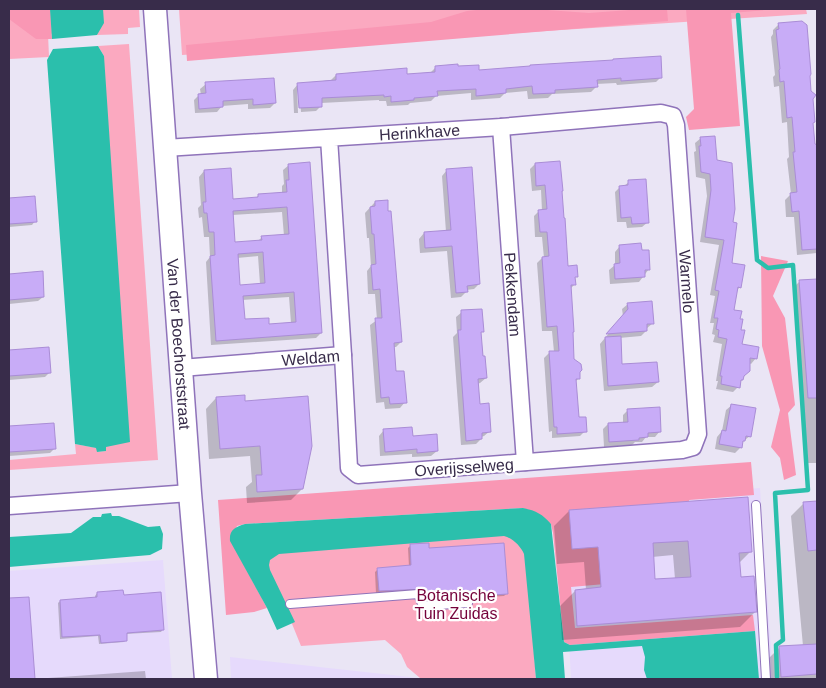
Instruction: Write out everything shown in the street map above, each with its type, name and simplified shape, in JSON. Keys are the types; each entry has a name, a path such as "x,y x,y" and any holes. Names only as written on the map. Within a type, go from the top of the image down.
{"street":[{"name":"Van der Boechorststraat","path":"155,9 190,493 206,679"},
{"name":"Herinkhave","path":"165,148 501,127 661,113 673,116"},
{"name":"Warmelo","path":"673,116 677,132 698,434 693,447"},
{"name":"Pekkendam","path":"501,127 526,462"},
{"name":"Weldam","path":"181,368 343,355 328,138"},
{"name":"Overijsselweg","path":"343,355 349,468 358,475 682,450 693,447"},
{"path":"9,506 190,493"}],"lane":[{"path":"756,505 766,679"},
{"path":"290,604 418,594 423,606 468,603"}],"shaded area":[{"path":"9,9 50,9 52,39 36,39 9,19"},
{"path":"50,9 103,9 104,23 97,35 52,39"},
{"path":"486,9 589,13 667,9 668,21 187,61 186,45 431,22 467,11"},
{"path":"686,9 777,9 731,13 740,126 689,130 686,117 694,109"},
{"path":"98,46 104,56 130,442 106,447 106,451 97,452 96,448 75,444 47,60 53,49"},
{"path":"761,256 788,261 773,296 785,318 795,405 788,413 796,475 784,480 780,458 771,447 780,410 762,346"},
{"path":"751,462 754,495 689,500 690,514 602,546 605,584 571,587 575,628 753,615 755,631 570,645 564,642 551,524 523,508 237,526 231,541 267,608 254,612 226,615 218,500"},
{"path":"760,488 773,679 571,679 562,504"},
{"path":"523,508 539,513 551,524 564,642 570,645 755,631 759,679 647,679 644,670 645,657 642,646 563,652 565,679 536,679 524,554 516,543 504,536 279,554 270,560 270,570 295,622 277,630 230,541 233,530 245,524"},
{"path":"111,513 112,516 119,516 148,527 160,526 163,534 162,549 150,555 9,567 9,537 71,533 93,517 101,517 102,514"},
{"path":"163,560 172,679 9,679 9,571"},
{"path":"230,657 428,679 231,679"}],"green space":[{"path":"9,9 139,9 140,27 128,28 128,34 97,35 99,30 48,34 49,57 9,59"},
{"path":"179,9 806,9 807,14 182,55"},
{"path":"129,44 158,460 9,470 9,460 76,454 75,444 97,448 97,452 106,451 104,56 98,46"},
{"name":"Botanische Tuin Zuidas","path":"524,526 536,679 420,678 407,667 401,654 385,640 301,646 286,609 254,563 268,544"}],"building":[{"path":"802,21 807,25 811,91 816,95 813,99 815,122 813,123 815,144 817,145 817,249 802,250 799,211 792,212 790,193 797,192 792,117 787,118 784,81 780,82 776,30 779,29 778,23"},
{"path":"661,56 662,78 621,81 621,78 597,80 598,87 555,90 555,93 533,94 532,86 506,89 506,93 476,96 476,89 437,91 438,96 391,102 391,96 384,97 384,95 322,98 322,107 299,108 297,83 336,80 336,74 407,68 407,74 435,72 435,66 458,64 458,66 479,65 479,70"},
{"path":"274,78 276,103 253,105 253,99 223,101 223,107 199,109 198,94 206,93 205,82"},
{"path":"715,136 717,160 732,163 735,209 733,222 737,223 732,263 745,265 741,288 738,287 734,310 742,311 740,319 743,319 741,330 745,330 742,344 759,347 757,359 750,358 750,371 741,380 740,388 721,384 722,376 720,376 727,339 718,337 719,330 716,329 718,318 714,318 719,291 715,290 724,240 705,237 711,190 710,174 701,172 699,146 701,146 700,137"},
{"path":"560,161 568,266 577,265 578,277 575,277 576,285 571,285 574,359 581,364 580,379 576,379 579,417 586,417 587,432 557,434 557,427 554,427 549,351 559,351 557,326 547,327 542,257 549,256 547,232 540,232 538,210 547,209 545,185 536,186 535,163"},
{"path":"310,162 322,333 216,341 210,256 215,255 214,232 209,232 207,213 204,213 203,202 206,202 204,170 231,168 233,199 258,197 258,194 287,192 286,180 289,180 288,164","holes":["287,207 289,234 261,236 262,240 235,242 233,211","263,252 265,283 240,285 238,254","294,292 296,322 269,324 269,318 245,319 243,296"]},
{"path":"472,167 480,284 467,286 468,292 456,293 452,246 425,248 424,232 451,230 446,169"},
{"path":"646,179 649,223 632,224 631,217 621,218 619,186 628,185 628,180"},
{"path":"35,196 37,222 9,224 9,198"},
{"path":"388,200 388,211 391,211 402,342 394,343 396,371 404,371 407,403 390,404 389,397 381,398 375,318 382,318 380,289 373,290 371,265 376,264 370,207 375,206 375,201"},
{"path":"641,243 642,250 649,250 650,270 645,270 645,277 615,279 614,264 620,263 619,245"},
{"path":"43,271 44,297 9,300 9,274"},
{"path":"817,279 817,398 808,398 799,280"},
{"path":"652,301 654,324 647,324 647,331 606,334 628,309 627,303"},
{"path":"482,309 484,332 481,332 487,378 478,379 480,404 489,403 491,432 482,433 482,439 466,441 458,330 461,330 461,310"},
{"path":"621,336 622,364 657,362 659,382 608,386 605,337"},
{"path":"49,347 51,373 9,376 9,350"},
{"path":"245,395 245,401 308,396 312,446 303,489 257,492 256,475 262,475 260,446 220,449 216,397"},
{"path":"731,404 756,408 751,437 746,436 742,448 719,444 722,430 726,431"},
{"path":"660,407 661,432 648,433 648,437 639,438 639,440 609,442 608,423 628,422 627,409"},
{"path":"54,423 56,449 9,452 9,426"},
{"path":"412,427 413,436 437,434 438,451 417,453 417,449 385,452 383,429"},
{"path":"748,497 752,552 739,553 741,577 754,576 757,612 577,626 575,590 601,587 598,547 572,549 569,510","holes":["688,541 691,577 655,579 653,543"]},
{"path":"817,501 817,550 808,551 803,502"},
{"path":"429,543 429,548 504,543 508,594 428,599 427,589 379,591 377,568 411,565 410,544"},
{"path":"123,590 124,595 161,592 164,630 127,633 127,641 101,643 100,635 62,637 60,600 97,597 97,592"},
{"path":"29,597 35,679 9,679 9,598"},
{"path":"817,644 817,674 781,677 779,646"}],"waterway":[{"path":"738,15 757,260 768,268 793,265 808,490 775,493 783,640 776,645 777,677"}]}
